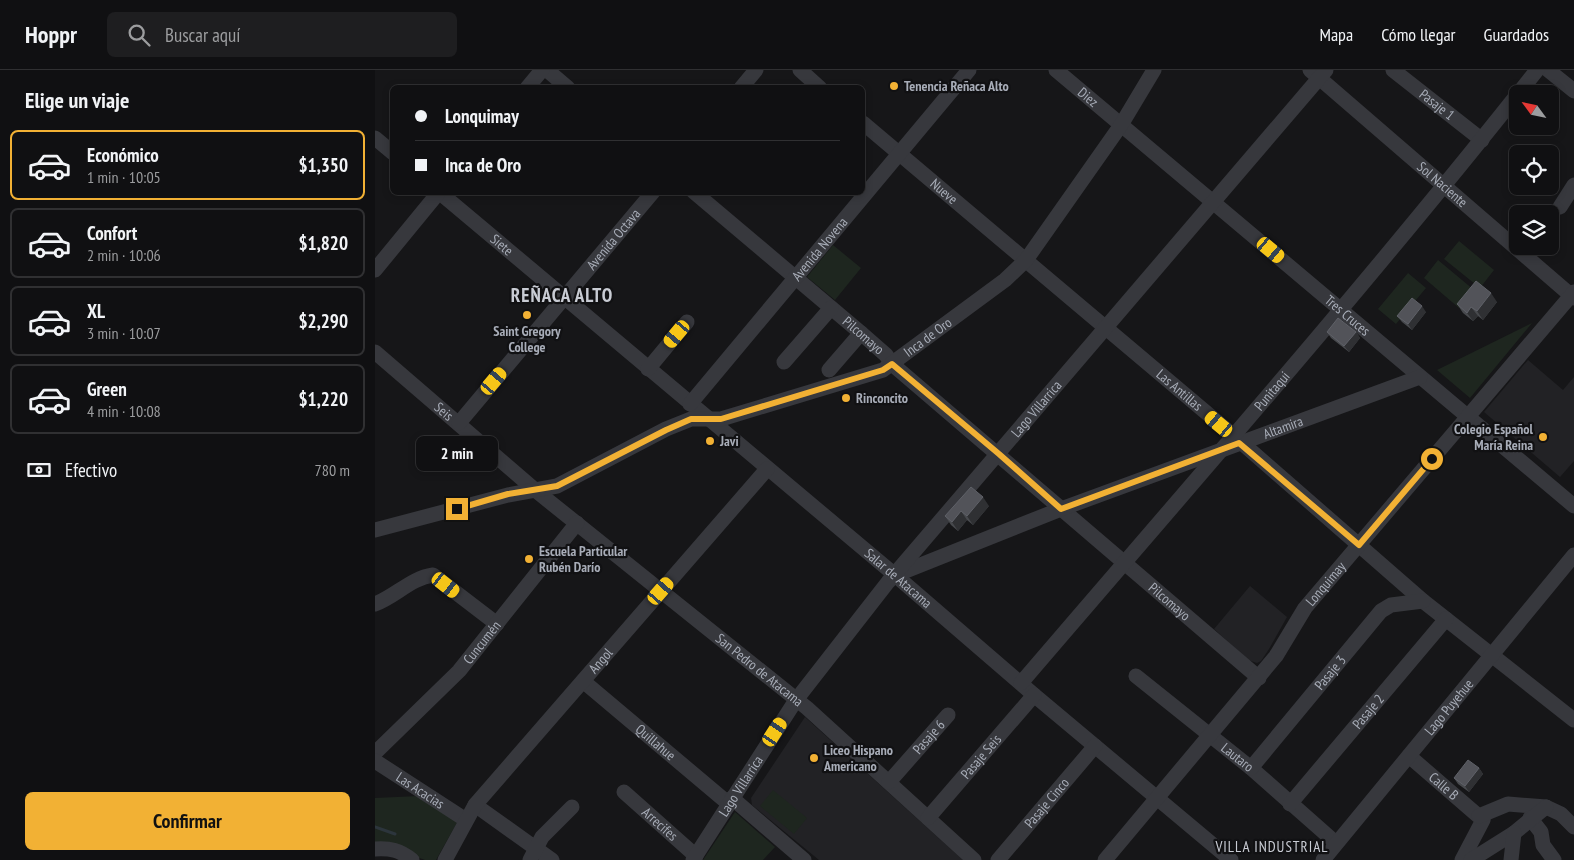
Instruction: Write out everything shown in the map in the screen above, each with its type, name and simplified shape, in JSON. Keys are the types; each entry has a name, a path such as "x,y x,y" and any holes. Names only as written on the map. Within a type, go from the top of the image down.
{"street":[{"path":"530,85 542,70"},
{"path":"547,70 564,85"},
{"path":"744,85 756,70"},
{"path":"800,70 818,85"},
{"name":"Avenida Novena","path":"865,194 969,70"},
{"name":"Diez","path":"1056,70 1121,125"},
{"name":"Inca de Oro","path":"375,530 508,494 557,486 691,419 721,419 883,370 1005,280 1026,260 1121,125 1154,70"},
{"name":"Pasaje 1","path":"1393,70 1482,140"},
{"name":"Punitaqui","path":"1525,85 1537,70"},
{"path":"1548,70 1574,91"},
{"name":"Sol Naciente","path":"1319,73 1445,186 1573,295"},
{"name":"Lago Villarrica","path":"694,858 797,700 888,582 1214,202 1319,73"},
{"name":"Punitaqui","path":"1021,684 1222,450 1236,440 1509,106"},
{"name":"Nueve","path":"865,125 1026,260"},
{"name":"Tres Cruces","path":"1121,125 1574,506"},
{"path":"375,138 390,150"},
{"path":"1561,207 1574,185"},
{"path":"375,270 437,195"},
{"name":"Siete","path":"443,195 565,297"},
{"name":"Avenida Octava","path":"459,423 650,195"},
{"name":"Pilcomayo","path":"698,195 861,333 886,355 892,364 1259,678"},
{"name":"Avenida Novena","path":"689,404 864,195"},
{"name":"Las Antillas","path":"1026,260 1423,601 1574,720"},
{"name":"Lonquimay","path":"1105,860 1259,678 1276,656 1305,608 1573,295"},
{"name":"Salar de Atacama","path":"565,297 647,369 895,575 1157,798 1220,857"},
{"path":"784,362 831,308"},
{"path":"647,369 687,322"},
{"path":"829,370 861,333"},
{"name":"Seis","path":"375,352 535,490"},
{"name":"Altamira","path":"1236,440 1420,377"},
{"path":"895,575 1061,509 1222,450"},
{"name":"Angol","path":"445,860 465,820 475,805 767,469"},
{"name":"San Pedro de Atacama","path":"535,490 797,700 974,860"},
{"name":"Cuncumén","path":"375,753 459,671 577,523"},
{"name":"Lago Puyehue","path":"1323,860 1574,555"},
{"path":"375,604 422,577 433,575 497,624"},
{"name":"Pasaje 3","path":"1251,768 1381,611 1391,605 1423,601"},
{"name":"Pasaje 2","path":"1290,804 1446,619"},
{"name":"Lautaro","path":"1135,676 1251,768 1337,844"},
{"name":"Quillahue","path":"583,680 804,860"},
{"name":"Pasaje Seis","path":"928,818 1034,695"},
{"name":"Pasaje 6","path":"889,782 948,715"},
{"name":"Pasaje Cinco","path":"998,860 1095,746"},
{"name":"Calle B","path":"1409,756 1479,816"},
{"name":"Las Acacias","path":"375,761 465,820"},
{"name":"Arrecifes","path":"624,792 694,858"},
{"path":"1462,860 1483,820 1479,816 1508,804 1546,807 1561,814 1572,823"},
{"path":"475,805 534,854 552,860"},
{"path":"534,854 542,837 573,806"},
{"path":"1471,860 1514,833 1530,818 1546,807"},
{"path":"1530,818 1541,832 1543,844 1554,860"},
{"path":"1511,860 1514,833"},
{"path":"375,849 394,849 412,860"}],"shaded area":[{"path":"1459,241 1494,270 1480,288 1444,259"},
{"path":"833,245 861,268 835,300 807,277"},
{"path":"1438,260 1474,290 1459,308 1424,278"},
{"path":"1408,273 1426,288 1396,324 1378,309"},
{"path":"1532,323 1470,398 1437,370"},
{"name":"Colegio Español María Reina","path":"1528,360 1563,390 1574,377 1574,461 1560,477 1484,412"},
{"path":"1250,586 1287,617 1269,649 1261,661 1257,663 1248,660 1214,629"},
{"name":"Liceo Hispano Americano","path":"805,717 963,860 819,860 752,805 751,798"},
{"path":"773,790 807,818 794,834 760,806"},
{"path":"419,796 458,821 436,860 425,860 375,842 375,798"},
{"path":"735,812 775,847 763,860 703,860"}],"building":[{"path":"1476,281 1491,293 1477,311 1471,307 1467,313 1457,304"},
{"path":"1412,298 1422,306 1408,324 1397,316"},
{"path":"1338,318 1356,332 1344,346 1327,332"},
{"path":"971,487 983,497 967,516 961,511 952,522 945,516"},
{"path":"1468,760 1479,768 1465,786 1454,778"}],"waterway":[{"path":"375,827 395,834"}],"place":[{"name":"Tenencia Reñaca Alto","path":"894,86"},
{"name":"Saint Gregory College","path":"527,315"},
{"name":"Rinconcito","path":"846,398"},
{"name":"Colegio Español María Reina","path":"1543,437"},
{"name":"Javi","path":"710,441"},
{"name":"Escuela Particular Rubén Darío","path":"529,559"},
{"name":"Liceo Hispano Americano","path":"814,758"}],"district":[{"name":"REÑACA ALTO","path":"562,295"},
{"name":"VILLA INDUSTRIAL","path":"1272,846"}],"route":[{"path":"457,509 508,494 557,486 691,419 721,419 883,370 892,364 1061,509 1239,443 1359,545 1432,459"}]}
